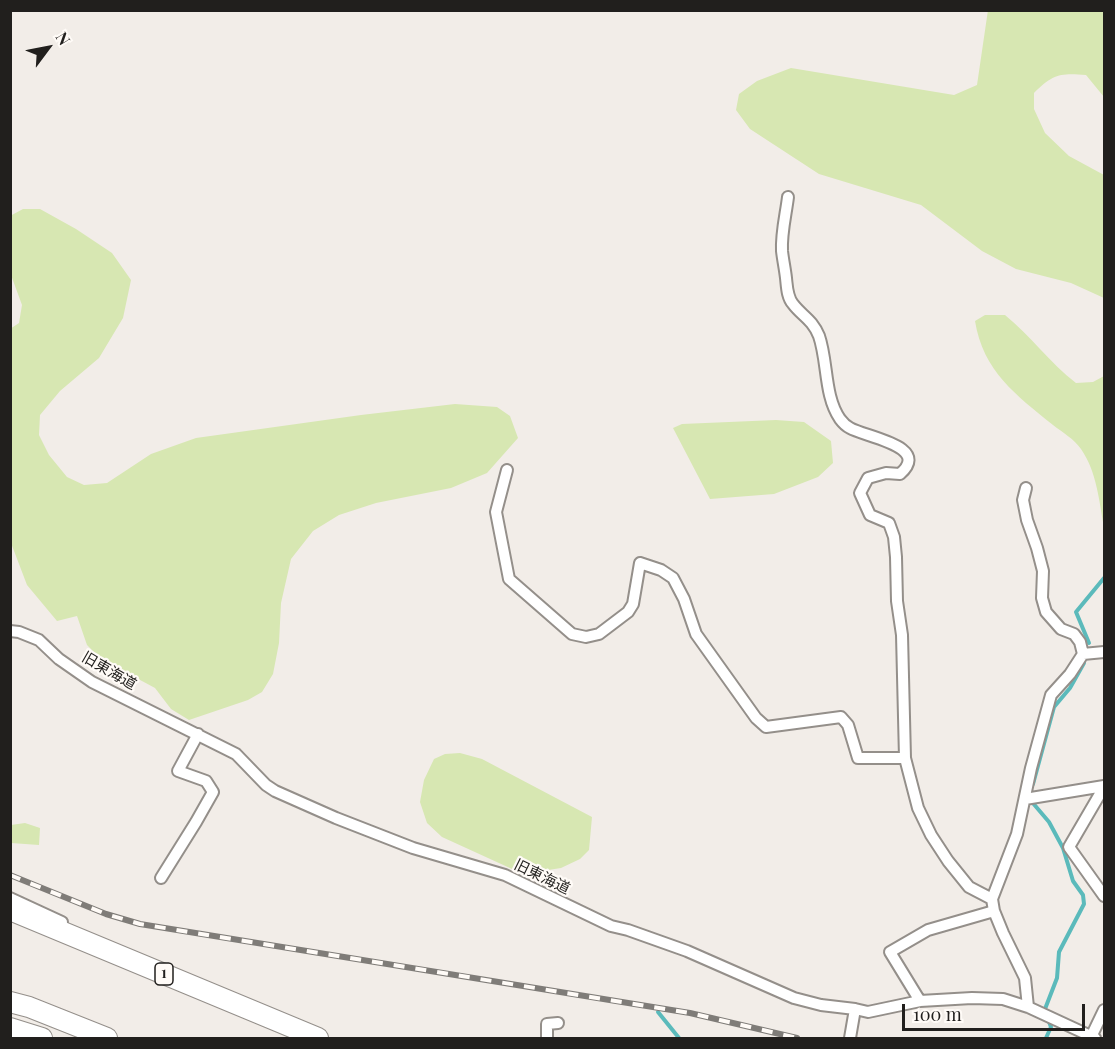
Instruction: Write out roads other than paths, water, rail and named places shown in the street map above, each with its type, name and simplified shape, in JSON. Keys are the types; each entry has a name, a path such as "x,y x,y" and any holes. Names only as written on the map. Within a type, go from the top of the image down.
{"highway":[{"name":"1","path":"10,910 318,1038"},
{"path":"10,1002 29,1007 107,1038"},
{"path":"10,1014 81,1038"},
{"path":"10,1028 42,1038"}],"street":[{"path":"788,197 782,242 788,296 793,305 810,320 818,335 836,412 842,422 851,429 900,448 909,460 907,468 900,474 886,473 868,478 860,493 870,515 889,523 894,537 897,601 902,635 905,758 918,808 931,835 969,887 992,899"},
{"path":"507,470 496,512 509,579 572,634 586,637 599,634 628,612 633,604 640,563 661,570 673,578 684,599 696,634 756,718 766,727 841,717 848,725 858,758 905,758"},
{"path":"1026,488 1023,500 1043,571 1042,597 1046,612 1061,629 1074,634 1080,642 1083,654 1071,674 1051,695 1031,768 1017,834 992,899 994,911 1025,978 1028,1006"},
{"name":"旧東海道","path":"10,631 20,632 39,640 59,659 92,682 236,754 266,785 275,791 413,848 505,875 611,926 687,951 794,998 821,1005 868,1012 920,1001 1003,999 1028,1006 1093,1038"},
{"path":"1083,654 1104,652"},
{"path":"161,878 213,792 206,781 178,771 198,734"},
{"path":"1025,799 1104,787"},
{"path":"1104,787 1068,848 1104,896"},
{"path":"10,898 74,927 78,938"},
{"path":"920,1001 890,952 928,930 994,911"},
{"path":"849,1038 855,1009"},
{"path":"1093,1038 1104,1010"},
{"path":"547,1038 547,1024 558,1023"}],"waterway":[{"path":"1089,643 1076,612 1104,578"},
{"path":"1033,784 1054,707 1070,688 1084,663"},
{"path":"1032,802 1049,822 1063,848 1073,881 1083,895 1084,904 1059,952 1057,978 1045,1009 1046,1012"},
{"path":"658,1012 679,1038"},
{"path":"1046,1038 1051,1027 1048,1019"}],"railway":[{"path":"10,875 106,914 140,924 690,1013 797,1038"}]}
